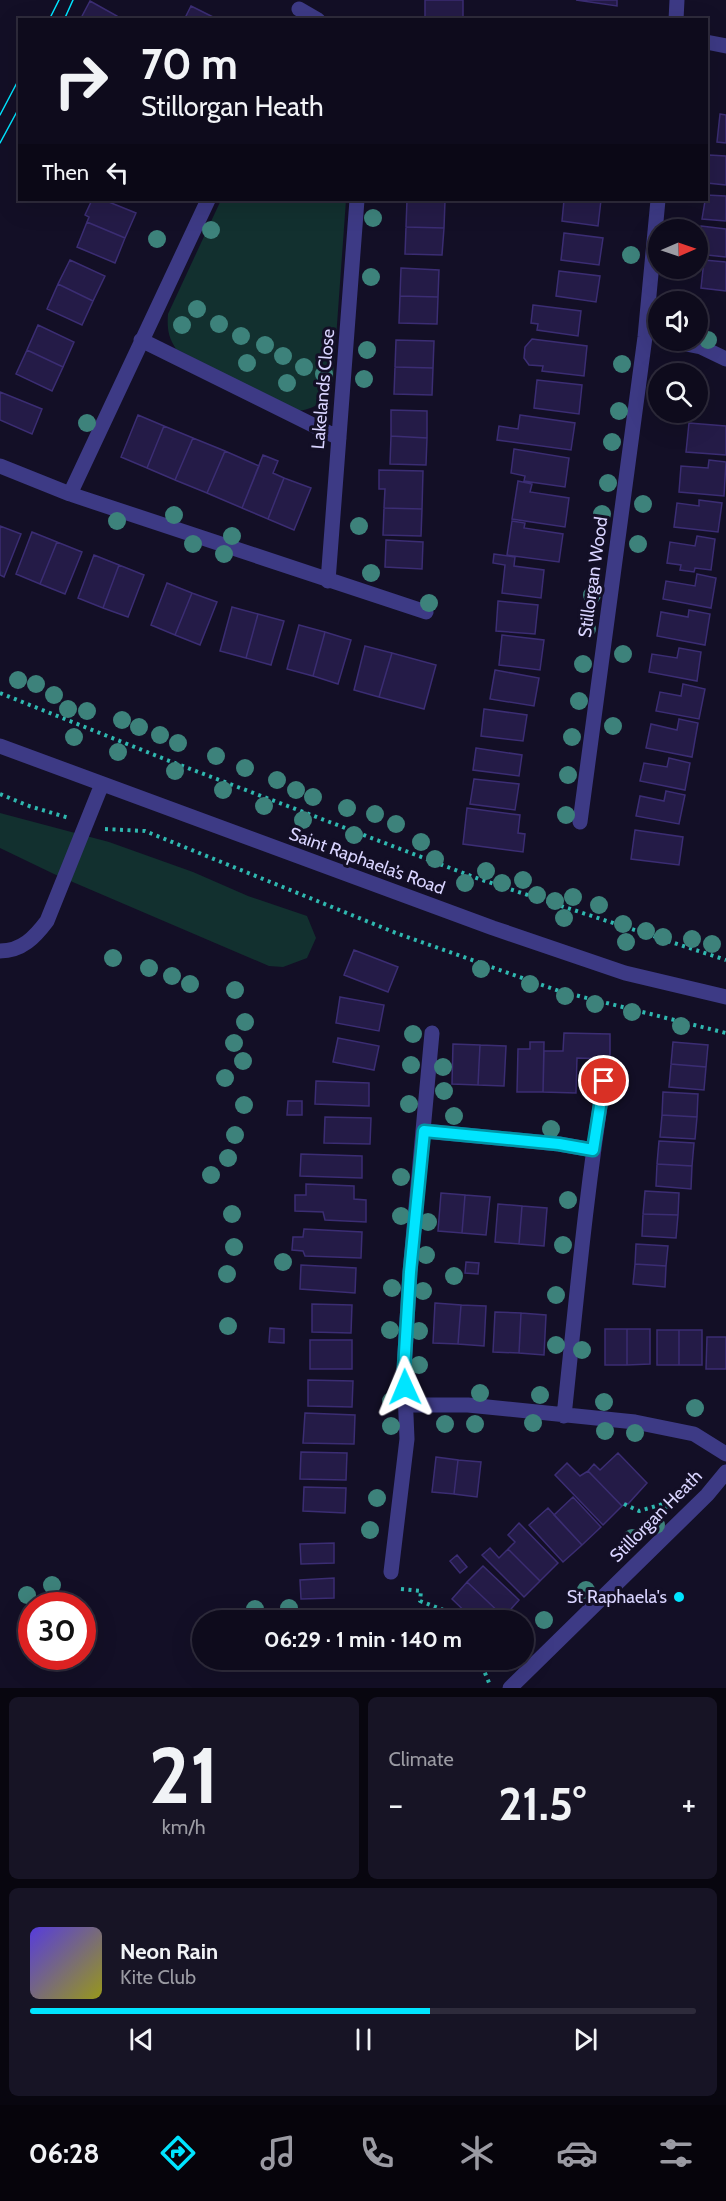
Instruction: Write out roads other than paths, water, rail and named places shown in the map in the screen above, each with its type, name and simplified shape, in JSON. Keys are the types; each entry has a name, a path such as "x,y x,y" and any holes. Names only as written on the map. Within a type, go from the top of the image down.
{"street":[{"path":"675,18 677,0"},
{"path":"299,9 315,18"},
{"path":"708,42 726,46"},
{"path":"69,495 208,201"},
{"name":"Lakelands Close","path":"328,581 357,201"},
{"name":"Stillorgan Wood","path":"654,291 658,201"},
{"path":"141,340 339,438"},
{"path":"708,350 726,359"},
{"name":"Stillorgan Wood","path":"580,822 650,351"},
{"path":"0,466 69,495 426,612"},
{"name":"Saint Raphaela’s Road","path":"0,746 493,928 625,973 726,997"},
{"path":"0,951 14,950 26,944 47,921 102,784"},
{"path":"391,1572 406,1439 404,1369 410,1272 432,1034"},
{"path":"564,1416 578,1271 604,1081"},
{"path":"424,1131 559,1144 593,1150"},
{"path":"406,1405 468,1405 635,1422 694,1434 726,1454"},
{"name":"Stillorgan Heath","path":"510,1688 707,1495 726,1472"}],"tram line":[{"path":"50,18 59,0"},
{"path":"65,18 73,0"},
{"path":"0,115 18,81"},
{"path":"0,143 18,110"}],"place":[{"name":"St Raphaela's","path":"679,1597"}]}
